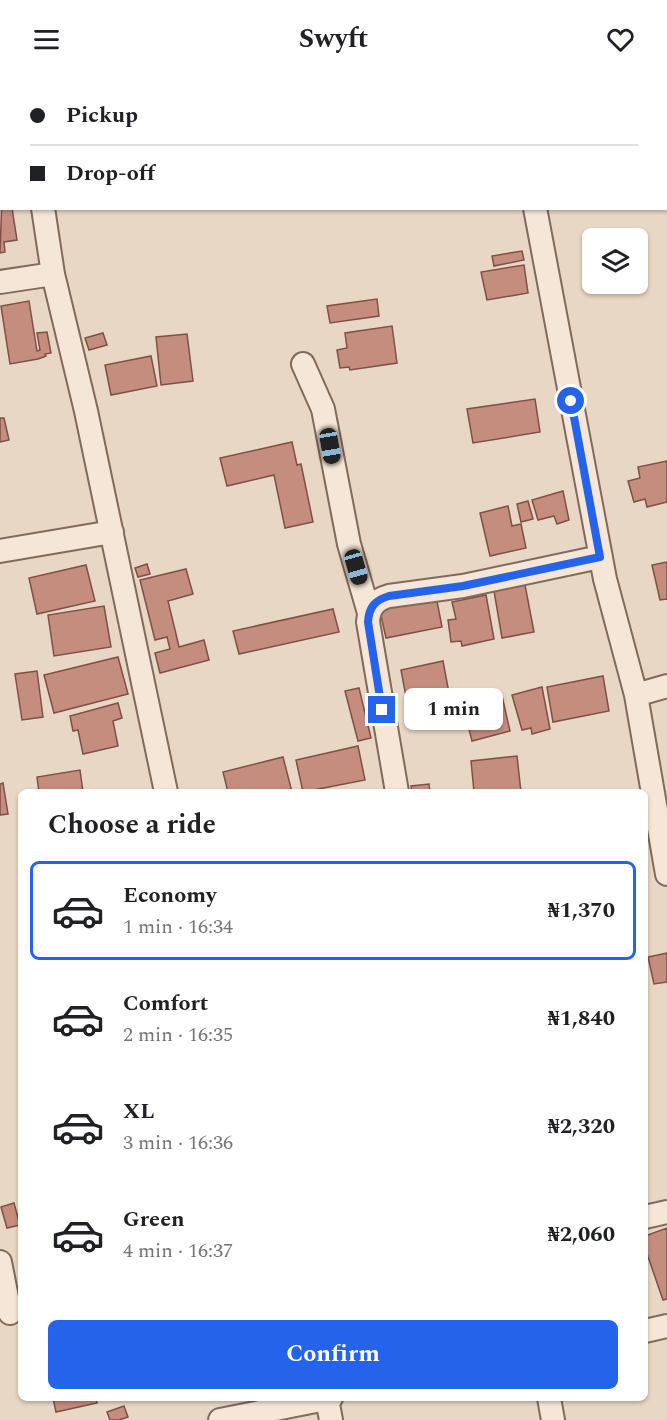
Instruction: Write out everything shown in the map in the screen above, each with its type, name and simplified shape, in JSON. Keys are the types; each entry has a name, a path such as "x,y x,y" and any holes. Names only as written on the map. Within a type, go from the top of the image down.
{"street":[{"path":"43,210 53,274 86,411 165,789"},
{"path":"535,210 600,557 636,695 667,874"},
{"path":"0,282 53,274"},
{"path":"303,364 323,409 349,544 369,613 371,642 396,789"},
{"path":"0,550 112,532"},
{"path":"369,613 373,604 389,596 463,586 600,557"},
{"path":"636,695 667,686"},
{"path":"648,1215 667,1212"},
{"path":"0,1262 10,1313"},
{"path":"648,1330 667,1326"},
{"path":"220,1420 314,1401"},
{"path":"329,1401 331,1420"},
{"path":"550,1401 553,1420"}],"building":[{"path":"1,210 12,210 17,240 4,242 5,252 0,253"},
{"path":"522,251 524,260 494,266 492,256"},
{"path":"524,265 528,293 487,300 481,272"},
{"path":"377,299 379,316 330,323 327,306"},
{"path":"29,301 37,351 40,350 37,333 47,332 51,353 38,359 10,364 1,306"},
{"path":"392,326 397,363 350,370 349,367 340,368 337,350 347,348 345,333"},
{"path":"103,333 107,345 89,350 85,338"},
{"path":"187,334 193,381 161,385 156,337"},
{"path":"151,356 157,386 111,395 105,365"},
{"path":"535,399 540,432 473,443 467,409"},
{"path":"0,418 4,418 9,440 0,442"},
{"path":"292,442 297,465 301,464 313,522 285,528 274,475 227,486 220,458"},
{"path":"667,461 667,502 647,507 645,499 634,502 628,481 640,478 638,467"},
{"path":"563,491 569,520 557,524 554,516 538,520 532,500"},
{"path":"528,501 533,519 521,522 517,504"},
{"path":"508,506 512,526 521,524 526,548 490,556 480,513"},
{"path":"667,562 667,599 660,600 652,565"},
{"path":"147,564 150,574 138,577 135,568"},
{"path":"86,565 95,601 37,614 29,578"},
{"path":"186,569 193,594 168,601 179,647 204,640 209,660 160,673 155,653 170,649 167,637 155,640 140,580"},
{"path":"525,585 534,632 502,638 494,591"},
{"path":"486,595 494,639 462,646 461,641 451,642 448,620 456,619 452,602"},
{"path":"436,596 442,627 386,638 379,607"},
{"path":"104,606 111,647 54,656 48,615"},
{"path":"333,609 339,632 239,654 233,631"},
{"path":"118,657 128,694 54,713 44,675"},
{"path":"443,661 449,693 407,702 401,670"},
{"path":"37,671 43,717 22,720 15,674"},
{"path":"603,676 609,711 553,722 547,687"},
{"path":"542,687 550,729 532,734 531,728 522,730 512,695"},
{"path":"359,688 371,738 358,741 345,691"},
{"path":"502,696 510,731 472,741 463,705"},
{"path":"118,703 122,718 113,721 118,746 83,754 78,730 73,731 70,716"},
{"path":"358,746 365,780 318,789 302,789 296,760"},
{"path":"517,756 521,789 474,789 471,761"},
{"path":"283,757 291,789 227,789 223,772"},
{"path":"80,770 83,789 39,789 37,777"},
{"path":"3,783 8,814 0,815 0,784"},
{"path":"429,784 430,789 412,789 411,786"},
{"path":"667,953 667,982 654,984 648,957"},
{"path":"14,1203 18,1225 7,1228 1,1207"},
{"path":"667,1228 667,1299 663,1300 648,1257 648,1235"},
{"path":"54,1401 97,1401 97,1403 56,1412"},
{"path":"124,1406 128,1417 110,1420 107,1412"}],"route":[{"path":"382,710 368,622 373,604 380,599 463,586 600,557 571,401"}]}
